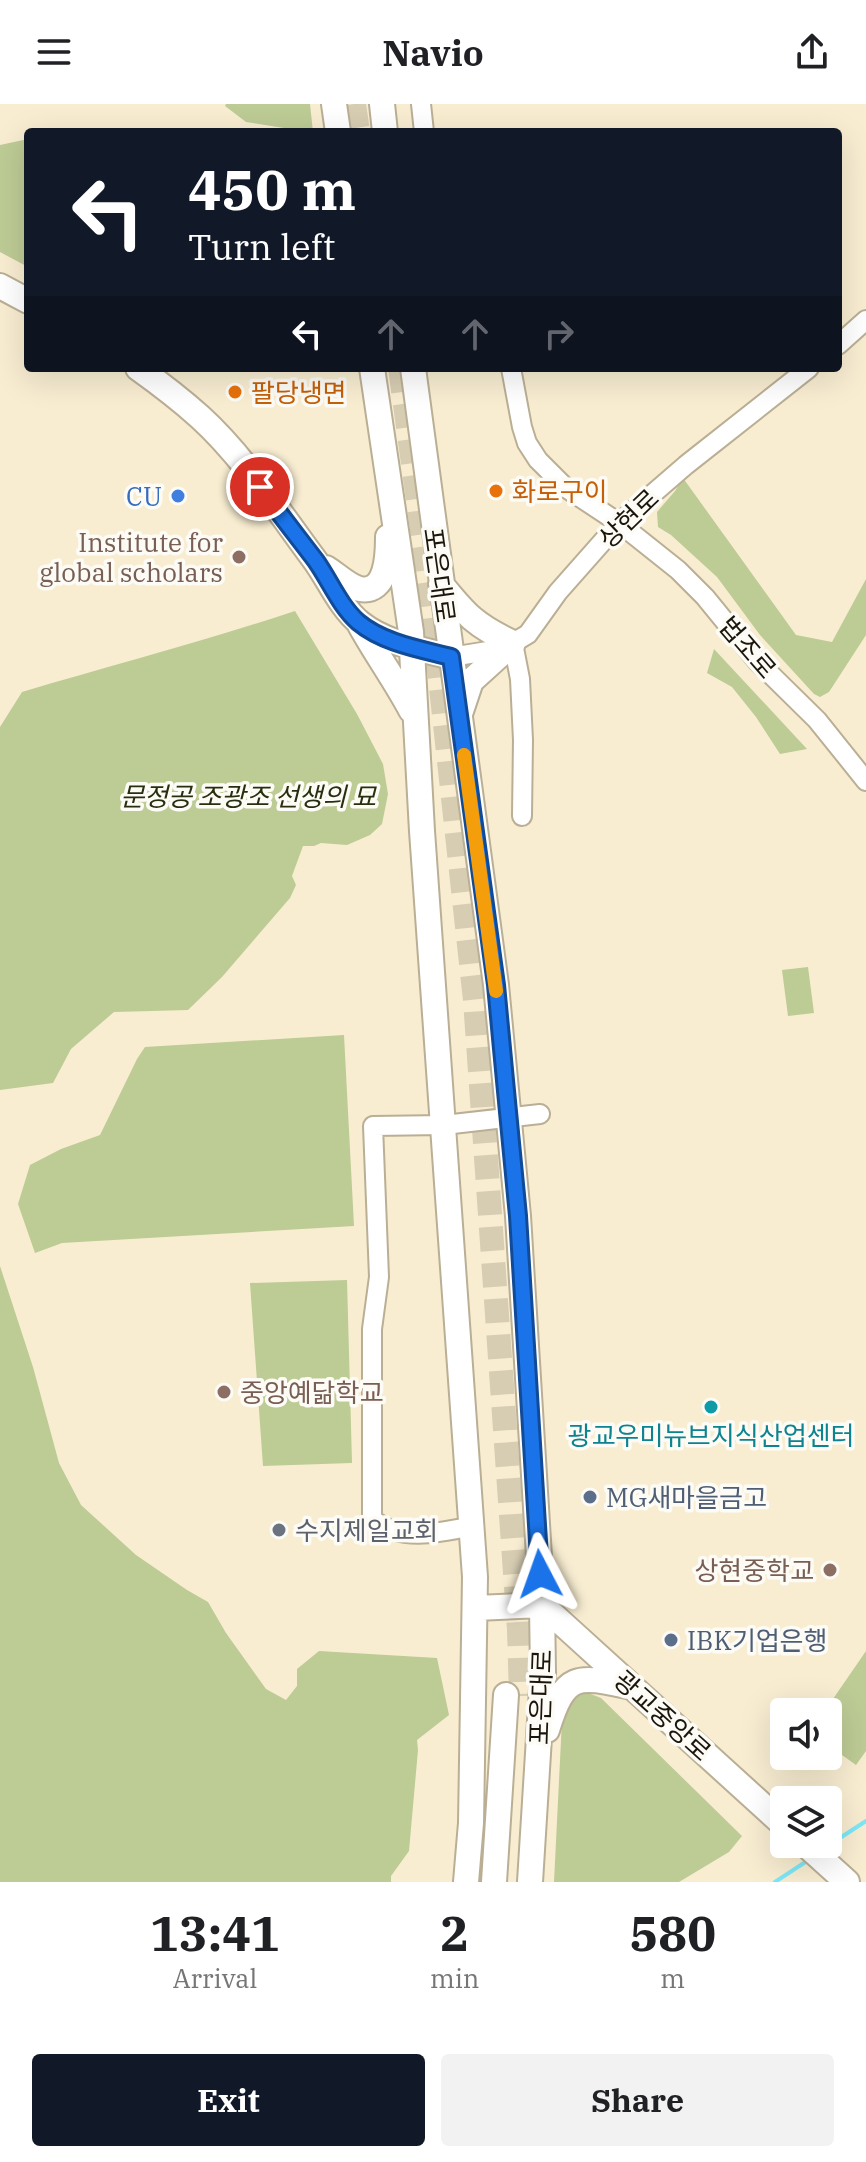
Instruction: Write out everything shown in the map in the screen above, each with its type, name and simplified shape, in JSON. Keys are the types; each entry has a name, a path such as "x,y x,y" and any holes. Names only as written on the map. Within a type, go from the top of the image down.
{"main road":[{"path":"334,104 337,128"},
{"path":"382,104 385,128"},
{"path":"0,286 24,299"},
{"path":"143,372 201,418 234,452 359,623 393,675 416,719"},
{"name":"포은대로","path":"373,372 411,647 472,1526 476,1608 471,1823 466,1882"},
{"name":"포은대로","path":"414,372 496,985 518,1216 542,1605 543,1673 530,1882"},
{"path":"315,561 359,589 371,588 379,582 384,571 392,507"},
{"path":"441,584 468,617 489,632 513,643 471,681 459,716"},
{"path":"359,623 379,635 411,647 451,657"},
{"path":"476,1608 542,1605"},
{"name":"광교중앙로","path":"542,1605 770,1812"},
{"path":"538,1755 554,1707 563,1690 572,1683 590,1679 632,1687"},
{"name":"포은대로","path":"494,1882 514,1696 511,1882"},
{"path":"821,1858 847,1882"}],"street":[{"path":"421,104 424,128"},
{"path":"842,341 866,320"},
{"name":"법조로","path":"512,372 522,427 527,443 538,460 566,488 619,523 678,570 705,597 758,662 817,720 866,781"},
{"name":"상현로","path":"451,657 488,651 513,643 528,634 558,592 619,523 686,465 804,372"},
{"path":"513,643 520,679 522,816"},
{"path":"472,1526 431,1535 384,1529 372,1519 372,1329 379,1277 373,1126 444,1125 540,1114"}],"green space":[{"path":"310,104 313,128 284,128 246,122 225,106"},
{"path":"24,140 24,265 0,252 0,145"},
{"path":"683,478 796,635 832,642 866,579 866,635 829,692 820,697 814,694 760,635 717,577 658,527 657,512"},
{"name":"문정공 조광조 선생의 묘","path":"295,611 383,764 388,794 382,824 370,835 347,845 321,843 303,846 292,876 296,885 290,898 222,977 188,1010 114,1012 71,1049 53,1083 0,1090 0,727 22,692"},
{"path":"714,649 807,749 780,754 732,687 707,673"},
{"path":"808,967 814,1013 788,1016 782,970"},
{"path":"344,1035 354,1226 62,1243 35,1253 18,1204 30,1165 61,1149 100,1135 145,1047"},
{"path":"0,1266 33,1367 59,1463 81,1505 136,1555 208,1602 266,1689 286,1700 297,1686 297,1669 319,1651 437,1658 449,1715 417,1740 409,1851 391,1876 391,1882 0,1882"},
{"path":"347,1280 352,1463 263,1466 250,1283"},
{"path":"866,1651 866,1751 856,1765 842,1755 842,1698 834,1698"},
{"path":"578,1693 601,1698 742,1836 729,1852 679,1882 554,1882 562,1720 567,1705"}],"waterway":[{"path":"842,1837 866,1821"},
{"path":"775,1882 810,1859"}],"tunnel":[{"path":"354,104 357,128"},
{"path":"401,372 431,596 475,1000 521,1696"}],"slow traffic":[{"path":"464,755 496,991"}],"place":[{"name":"팔당냉면","path":"235,392"},
{"name":"화로구이","path":"496,491"},
{"name":"CU","path":"178,496"},
{"name":"Institute for global scholars","path":"239,557"},
{"name":"중앙예닮학교","path":"224,1392"},
{"name":"광교우미뉴브지식산업센터","path":"711,1407"},
{"name":"MG새마을금고","path":"590,1497"},
{"name":"수지제일교회","path":"279,1530"},
{"name":"상현중학교","path":"830,1570"},
{"name":"IBK기업은행","path":"671,1640"}],"route":[{"path":"260,487 359,623 379,635 411,647 451,657 496,985 518,1216 540,1574"}]}
